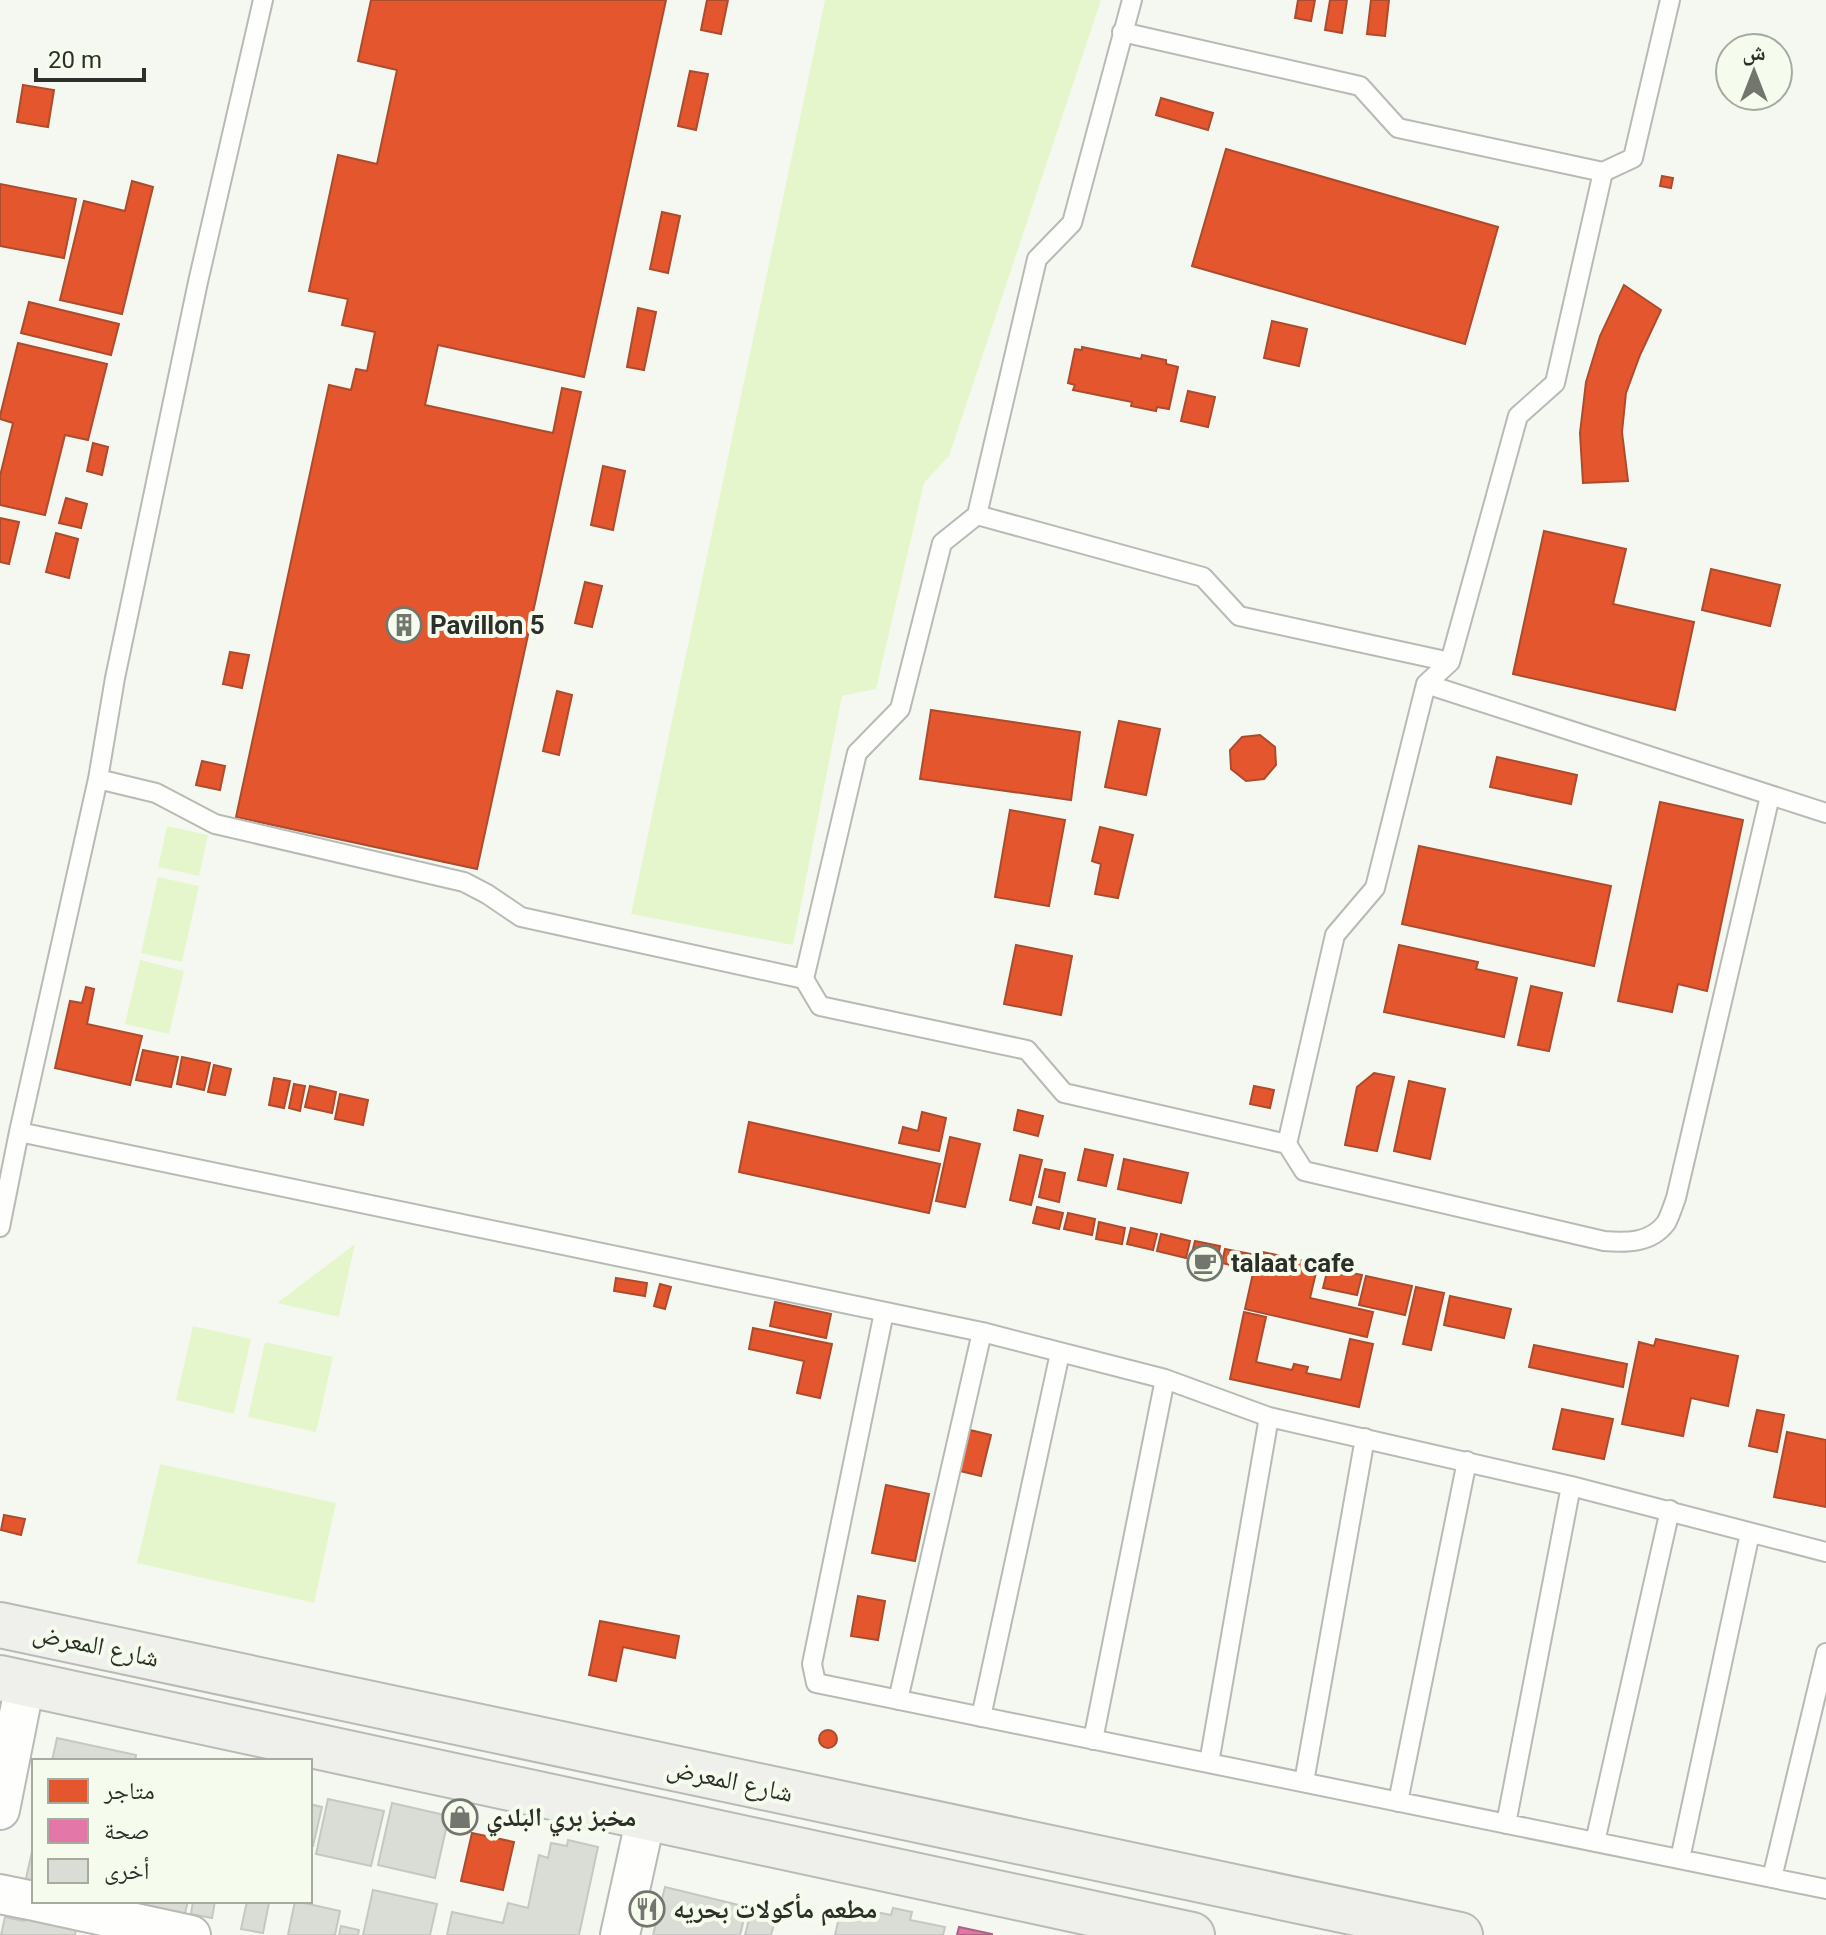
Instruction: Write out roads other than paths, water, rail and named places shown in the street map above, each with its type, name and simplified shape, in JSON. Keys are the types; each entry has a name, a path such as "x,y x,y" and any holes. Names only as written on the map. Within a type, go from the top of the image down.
{"main road":[{"name":"شارع المعرض","path":"0,1625 1460,1935"},
{"path":"27,1684 68,1639"},
{"name":"شارع المعرض","path":"27,1684 1192,1935"},
{"path":"769,1844 780,1790"}],"street":[{"path":"0,1810 27,1684"},
{"path":"620,1935 646,1817"},
{"path":"0,1894 32,1901"},
{"path":"43,1903 191,1935"}],"lane":[{"path":"0,1227 98,779 115,678 198,282 263,0"},
{"path":"1132,0 1072,223 1037,259 977,515 942,543 900,709 857,753 804,979 820,1006 1027,1050 1064,1093 1287,1144 1304,1171 1604,1241 1625,1243 1647,1239 1665,1223 1676,1198 1770,796"},
{"path":"1122,32 1360,86 1398,128 1603,172 1633,158 1670,0"},
{"path":"1287,1144 1335,935 1375,888 1426,684 1450,662 1518,416 1555,383 1603,172"},
{"path":"977,515 1203,577 1239,616 1450,662"},
{"path":"1426,684 1826,813"},
{"path":"98,779 156,793 215,824 464,882 521,917 804,979"},
{"path":"19,1132 982,1332 1165,1379 1269,1417 1571,1486 1826,1552"},
{"path":"884,1312 812,1664 816,1683 1826,1889"},
{"path":"898,1700 982,1332"},
{"path":"981,1717 1060,1353"},
{"path":"1093,1740 1165,1379"},
{"path":"1209,1763 1269,1417"},
{"path":"1304,1782 1365,1438"},
{"path":"1398,1802 1467,1461"},
{"path":"1506,1824 1571,1486"},
{"path":"1595,1842 1670,1510"},
{"path":"1680,1859 1750,1533"},
{"path":"1772,1878 1826,1653"}],"place":[{"name":"Pavillon 5","path":"404,625"},
{"name":"talaat cafe","path":"1205,1263"},
{"name":"مخبز بري البلدي","path":"460,1817"},
{"name":"مطعم مأكولات بحريه","path":"647,1909"}]}
